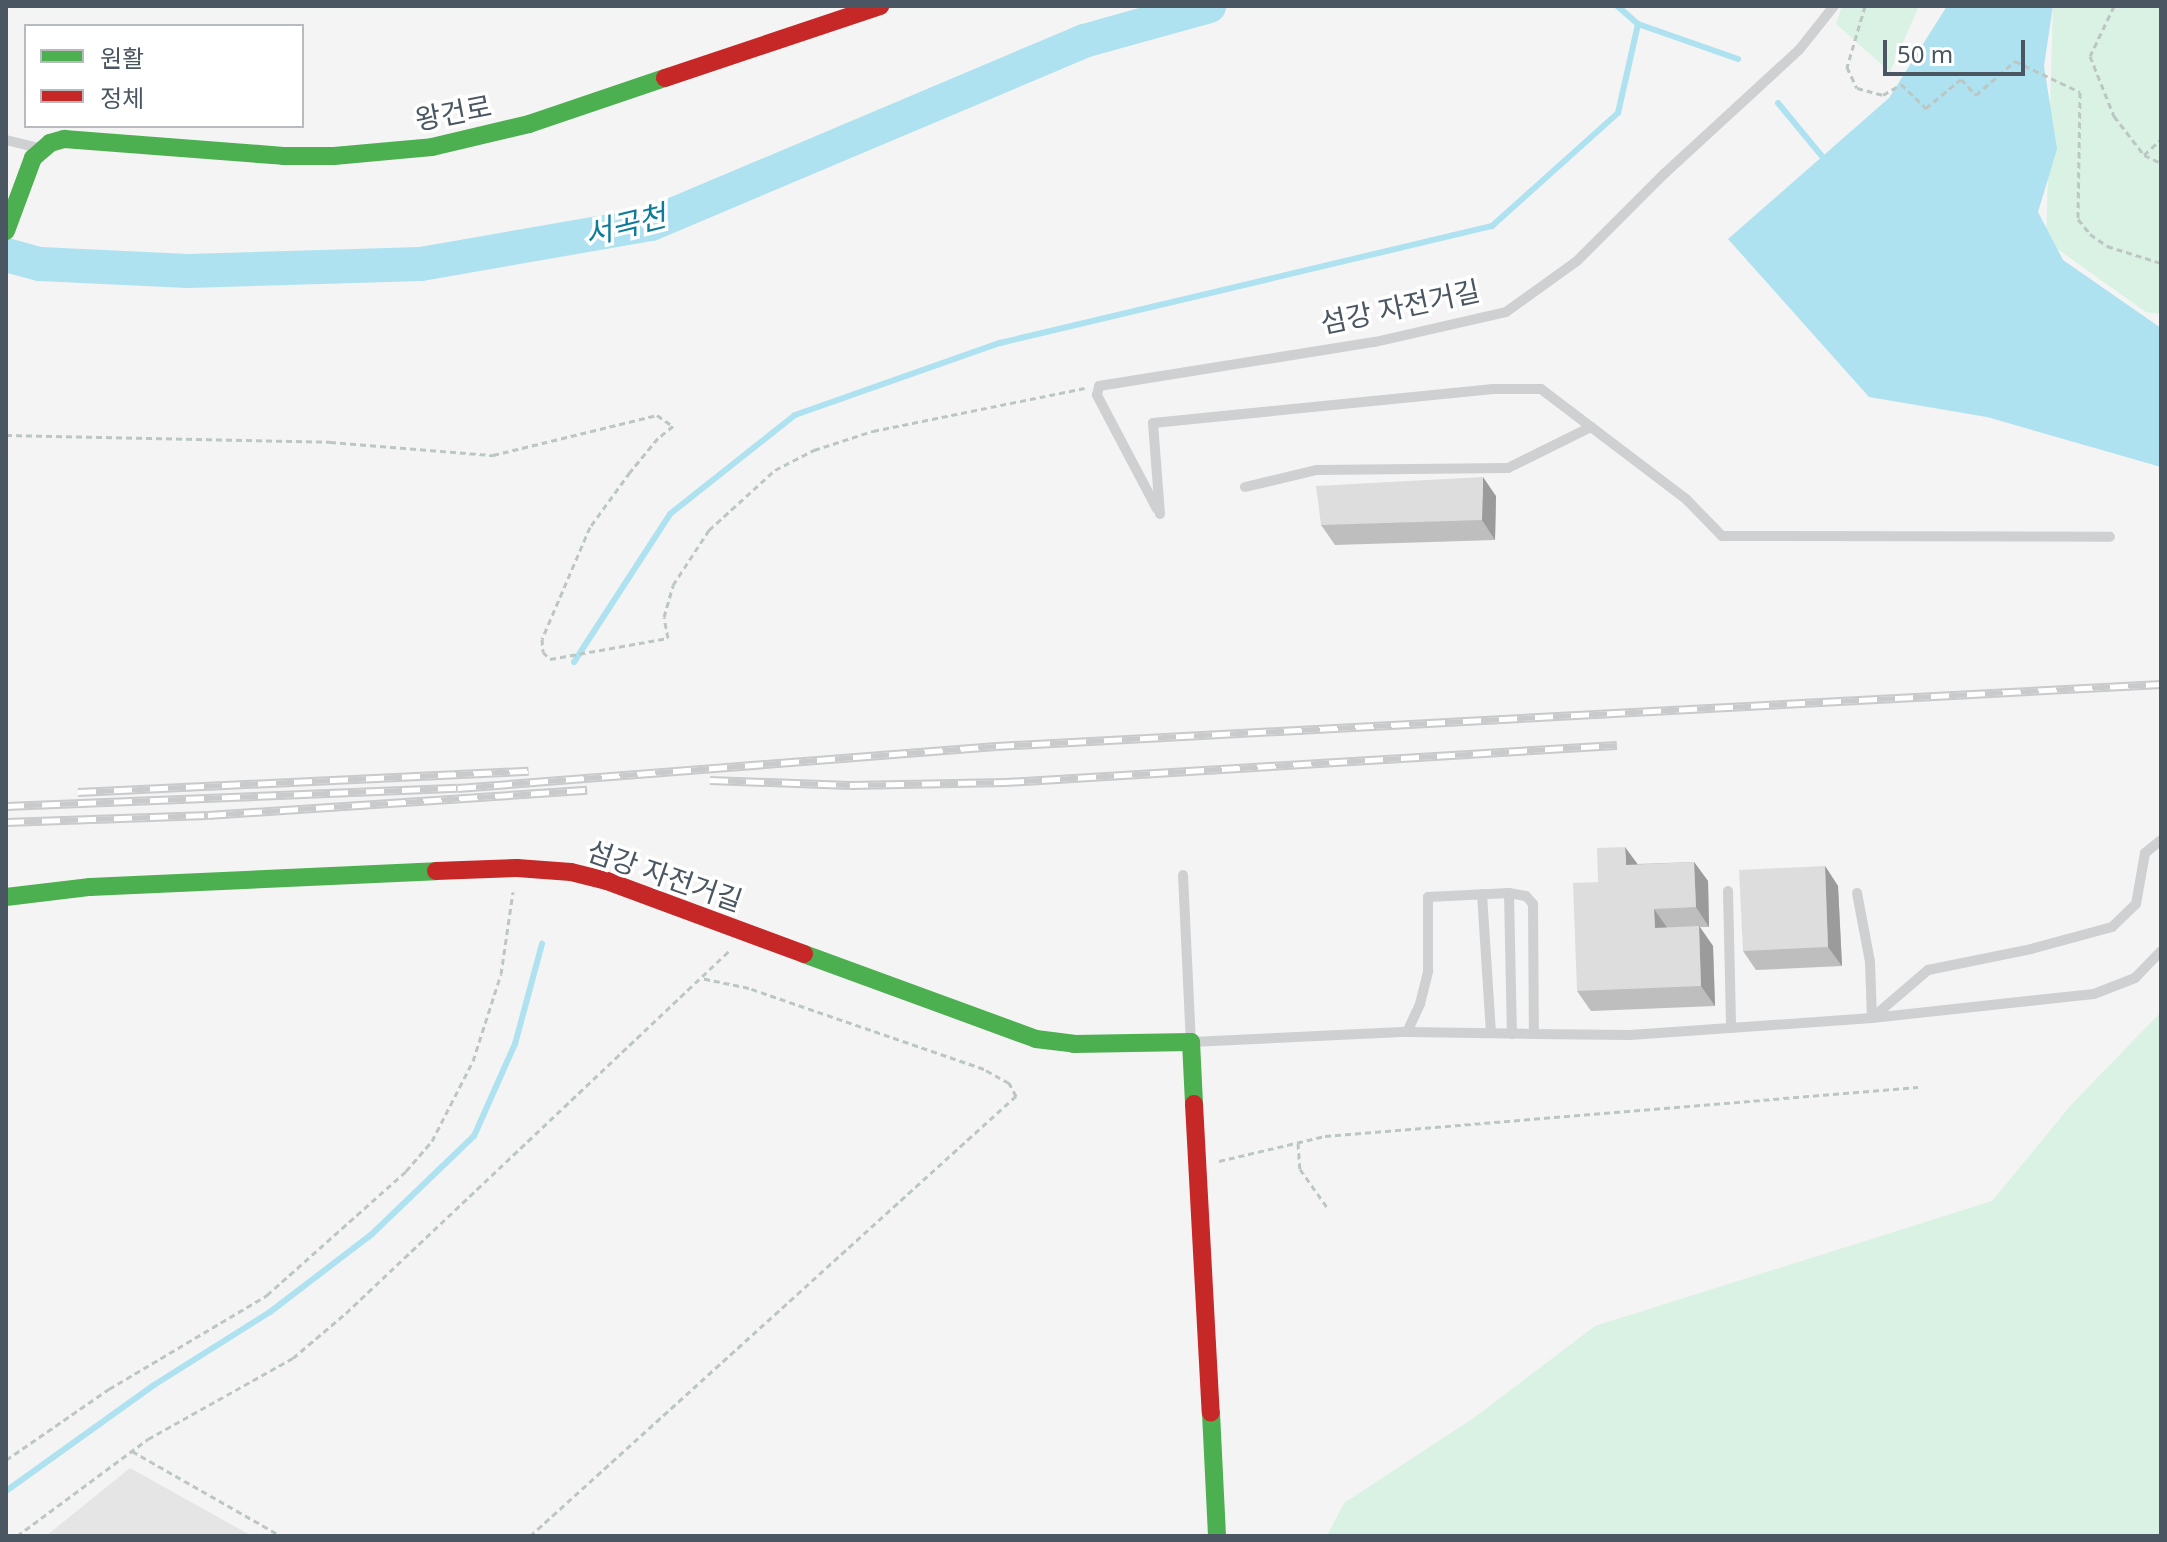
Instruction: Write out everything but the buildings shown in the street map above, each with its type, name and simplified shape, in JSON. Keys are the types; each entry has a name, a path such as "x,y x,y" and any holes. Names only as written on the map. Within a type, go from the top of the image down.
{"street":[{"name":"왕건로","path":"41,149 64,139 77,138 283,156 334,156 432,147 529,124 880,6"},
{"path":"6,231 29,167 41,149"},
{"name":"섬강 자전거길","path":"6,897 90,887 517,868 571,872 607,881 1036,1039 1074,1044 1191,1042"},
{"path":"1191,1042 1217,1536"}],"lane":[{"name":"섬강 자전거길","path":"1099,386 1375,342 1506,312 1577,261 1664,174 1799,50 1834,6"},
{"path":"6,140 41,149"},
{"path":"1099,386 1097,395 1160,514 1153,423 1493,389 1541,389 1686,499 1722,536 2110,537"},
{"path":"1245,487 1317,470 1508,468 1591,427"},
{"path":"1872,1018 1928,970 2031,949 2112,927 2136,904 2145,853 2161,840"},
{"path":"1183,875 1191,1042 1407,1032 1630,1035 1872,1018 2094,994 2135,978 2161,951"},
{"path":"1728,891 1731,1028"},
{"path":"1407,1032 1420,1004 1428,971 1428,897 1509,893 1526,896 1533,904 1534,1034"},
{"path":"1509,893 1512,1034"},
{"path":"1857,893 1870,962 1872,1018"},
{"path":"1482,894 1491,1033"}],"path":[{"path":"1865,6 1847,67 1857,88 1883,95 1901,84 1926,108 1961,79 1976,95 2015,61 2080,92 2078,219 2090,234 2107,246 2161,263"},
{"path":"2114,6 2090,56 2114,116 2144,155 2161,163"},
{"path":"2144,155 2161,139"},
{"path":"6,435 330,442 493,455 657,415 673,426 658,438 630,472 590,527 542,639 543,652 550,659 658,637 668,638 664,617 673,585 709,530 775,470 814,450 873,431 1099,386"},
{"path":"6,1460 109,1389 267,1295 415,1161 432,1141 473,1061 501,974 517,868"},
{"path":"17,1536 130,1450 293,1358 346,1313 730,952 735,928"},
{"path":"530,1536 1016,1096 1009,1083 984,1069 749,988 701,978"},
{"path":"1196,1166 1341,1135 1918,1087"},
{"path":"1298,1142 1300,1169 1329,1210"},
{"path":"130,1450 281,1536"}],"shaded area":[{"path":"130,1468 252,1536 46,1536"}],"green space":[{"path":"1842,6 1919,6 1890,72 1836,24"},
{"path":"2053,6 2161,6 2161,314 2146,312 2046,241"},
{"path":"2161,1012 2161,1536 1327,1536 1344,1503 1475,1417 1595,1326 1992,1201 2071,1105"}],"water":[{"path":"1947,6 2053,6 2044,66 2057,149 2038,212 2063,260 2161,328 2161,467 1987,417 1869,397 1728,239 1889,98"}],"waterway":[{"name":"서곡천","path":"6,255 40,264 188,271 421,264 651,224 1084,41 1209,6"},
{"path":"574,662 670,514 795,415 1000,343 1492,226 1618,113 1638,24 1617,6"},
{"path":"1638,24 1738,59"},
{"path":"1778,103 1826,161"},
{"path":"6,1491 154,1385 270,1312 372,1234 474,1136 515,1044 542,944"}],"railway":[{"path":"6,806 458,788 996,746 2161,684"},
{"path":"710,780 850,785 1006,782 1617,745"},
{"path":"78,792 529,771"},
{"path":"6,822 208,815 587,790"}],"traffic: fast":[{"path":"6,231 33,158 50,143 64,139 283,156 334,156 432,147 529,124 665,78"},
{"path":"6,897 90,887 436,871"},
{"path":"804,954 1036,1039 1074,1044 1191,1042 1194,1104"},
{"path":"1211,1413 1217,1536"}],"traffic: jam":[{"path":"665,78 880,6"},
{"path":"436,871 517,868 571,872 607,881 804,954"},
{"path":"1194,1104 1211,1413"}]}
